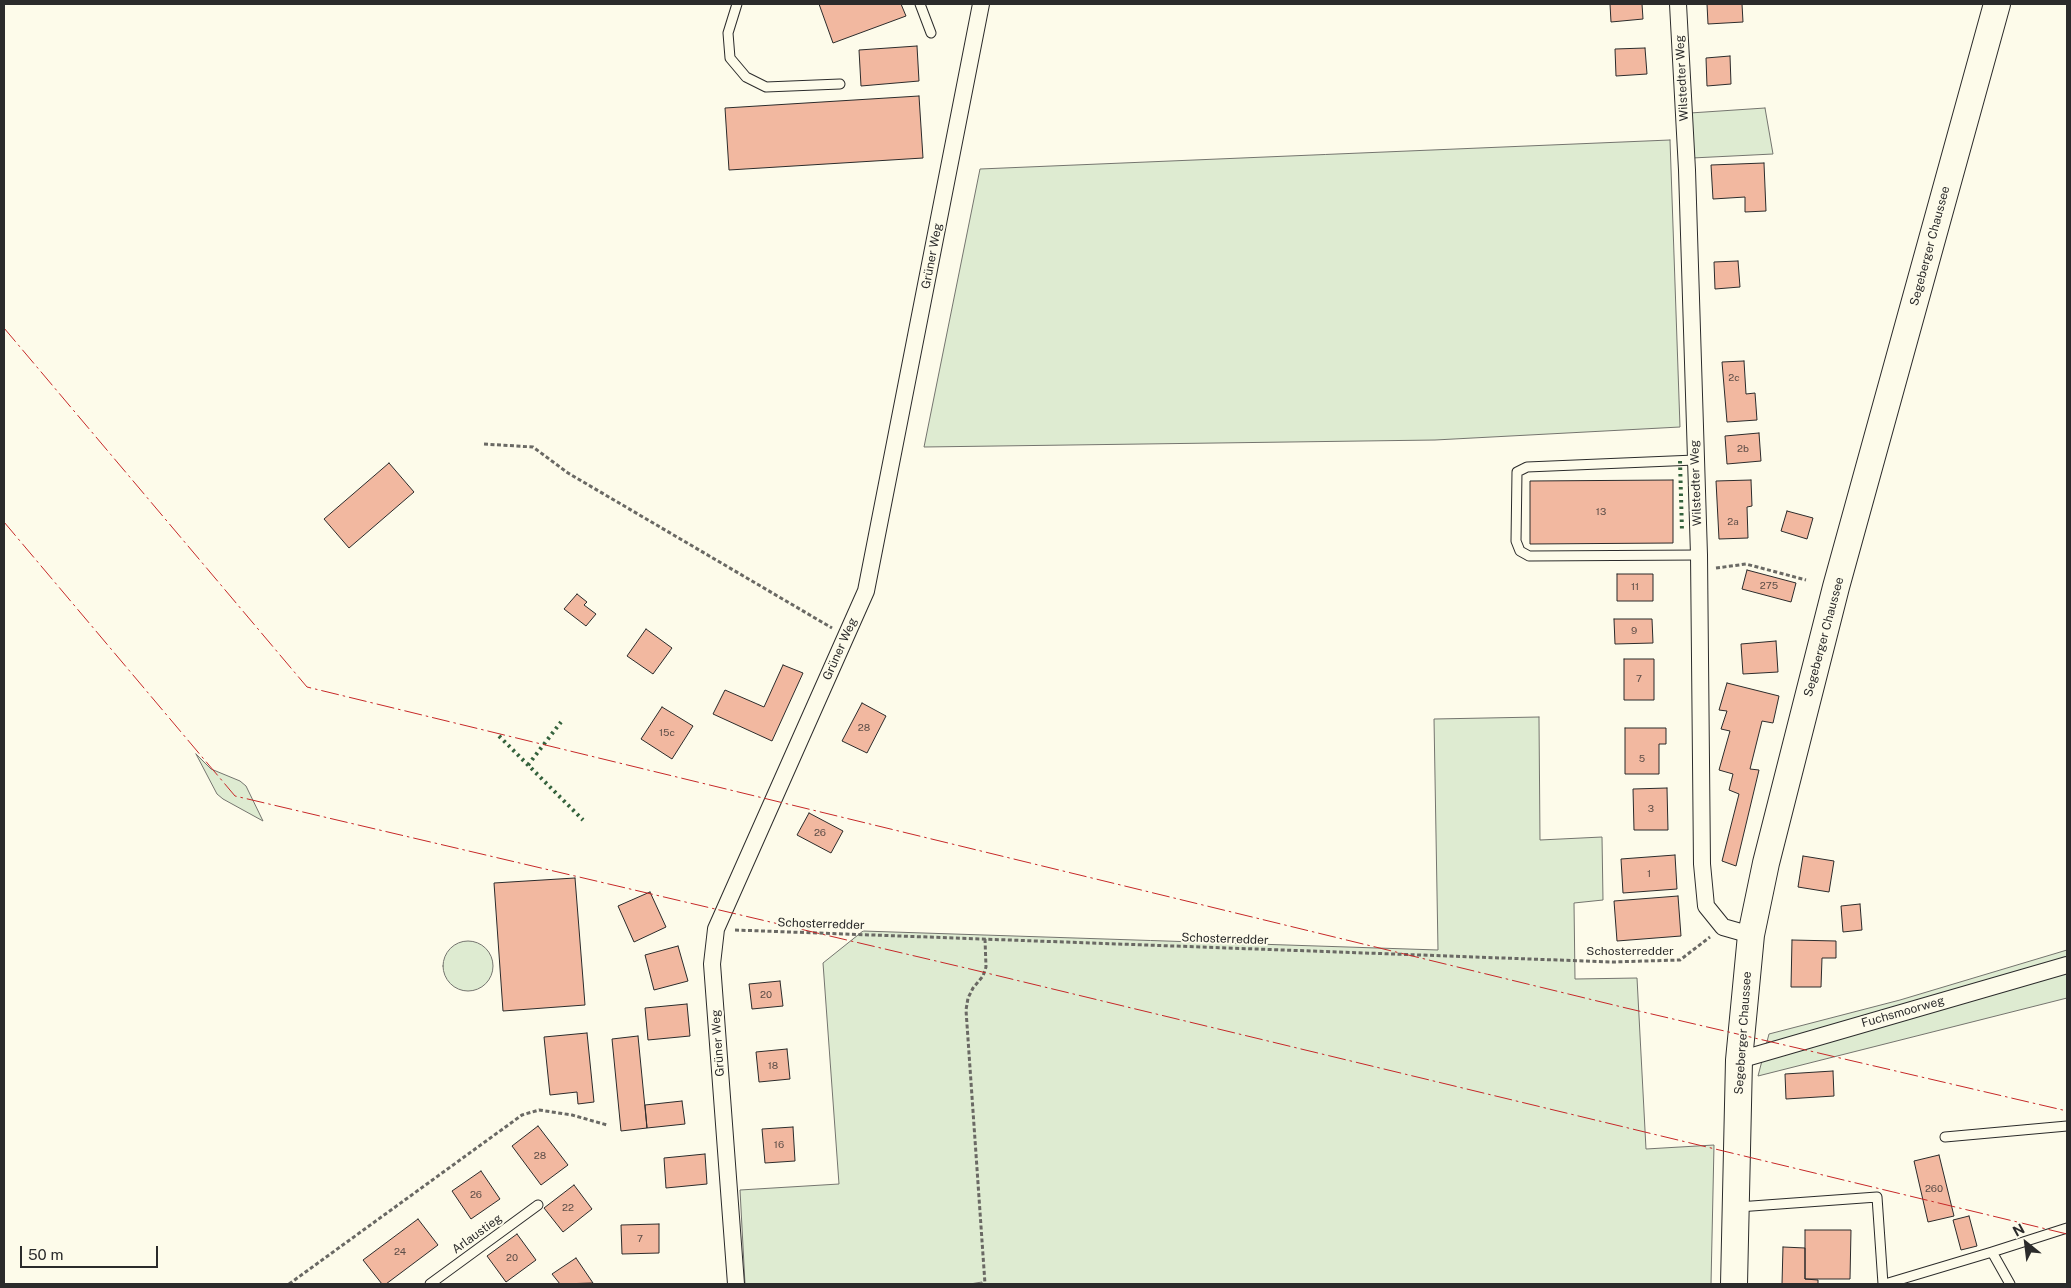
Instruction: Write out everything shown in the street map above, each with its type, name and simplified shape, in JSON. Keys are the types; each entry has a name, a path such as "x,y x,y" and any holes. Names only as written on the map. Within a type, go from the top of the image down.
{"main road":[{"name":"Segeberger Chaussee","path":"1734,1284 1739,1060 1751,935 1766,863 1836,587 1997,4"}],"street":[{"name":"Grüner Weg","path":"736,1284 712,964 716,929 866,591 981,4"},
{"name":"Wilstedter Weg","path":"1678,4 1687,170 1699,562 1702,864 1706,906 1723,927"},
{"path":"1723,927 1751,935"},
{"name":"Fuchsmoorweg","path":"1739,1060 2067,965"}],"lane":[{"path":"737,4 728,33 730,58 746,77 766,87 840,84"},
{"path":"920,4 931,33"},
{"path":"1695,460 1527,467 1517,472 1516,541 1520,551 1529,556 1699,562"},
{"path":"1946,1137 2067,1126"},
{"path":"1736,1207 1877,1196 1884,1284 2067,1228"},
{"name":"Arlaustieg","path":"430,1284 538,1205"},
{"path":"1992,1252 2010,1284"}],"path":[{"path":"484,444 533,447 568,473 846,636"},
{"path":"1699,562 1746,564 1806,580"},
{"name":"Schosterredder","path":"716,929 1612,962 1680,960 1723,927"},
{"path":"985,939 986,967 983,976 973,988 968,998 966,1010 985,1284"},
{"path":"289,1284 522,1115 539,1110 572,1115 607,1125"}],"green space":[{"path":"1765,108 1773,154 1692,158 1690,113"},
{"path":"1670,140 1680,427 1435,440 924,447 980,169"},
{"path":"1539,717 1540,840 1602,837 1603,900 1574,903 1575,979 1637,978 1646,1149 1714,1145 1711,1284 982,1284 982,1282 970,1284 745,1284 740,1190 839,1184 823,963 863,931 1438,950 1434,719"},
{"path":"196,754 211,769 240,781 246,786 263,821 217,794"},
{"path":"468,941 486,948 493,966 486,984 468,991 450,984 443,966 450,948"},
{"path":"2067,950 2067,998 1758,1076 1769,1034 1900,1000"}],"building":[{"path":"819,4 901,4 906,16 833,43"},
{"path":"1610,4 1642,4 1643,19 1611,22"},
{"path":"1707,4 1742,4 1743,22 1708,24"},
{"path":"917,46 919,81 861,86 859,50"},
{"path":"1645,48 1647,74 1616,76 1615,49"},
{"path":"1730,56 1731,84 1707,86 1706,58"},
{"path":"919,96 923,158 729,170 725,108"},
{"path":"1764,163 1766,211 1745,212 1745,197 1713,199 1711,165"},
{"path":"1738,261 1740,287 1715,289 1714,262"},
{"path":"1744,361 1746,394 1755,393 1757,420 1727,422 1722,362"},
{"path":"1759,433 1761,461 1727,464 1725,436"},
{"path":"389,463 414,492 349,548 324,519"},
{"path":"1673,480 1673,543 1530,544 1530,481"},
{"path":"1751,480 1752,506 1747,507 1748,538 1719,539 1716,481"},
{"path":"1787,511 1813,518 1807,539 1781,531"},
{"path":"1747,570 1796,583 1791,602 1742,589"},
{"path":"1617,574 1653,574 1653,601 1617,601"},
{"path":"577,594 587,602 584,605 596,614 586,626 564,609"},
{"path":"1614,619 1652,619 1653,643 1615,644"},
{"path":"646,629 672,648 653,674 627,656"},
{"path":"1776,641 1778,672 1743,674 1741,644"},
{"path":"1624,659 1654,659 1654,700 1624,700"},
{"path":"783,665 803,673 772,741 713,714 725,690 764,707"},
{"path":"1727,683 1779,696 1773,723 1762,721 1750,769 1759,770 1736,866 1722,861 1739,794 1729,790 1733,774 1719,770 1730,731 1721,729 1727,711 1719,710"},
{"path":"862,703 886,716 867,753 842,741"},
{"path":"662,707 693,726 672,759 641,739"},
{"path":"1625,728 1666,728 1666,744 1659,744 1659,774 1625,774"},
{"path":"1667,788 1668,830 1634,830 1633,789"},
{"path":"809,813 843,831 831,853 797,835"},
{"path":"1675,855 1677,889 1623,893 1621,859"},
{"path":"1803,856 1834,861 1829,892 1798,887"},
{"path":"575,878 585,1005 503,1011 494,883"},
{"path":"650,892 666,927 634,942 618,906"},
{"path":"1678,896 1681,936 1617,941 1614,901"},
{"path":"1860,904 1862,930 1843,932 1841,906"},
{"path":"1792,940 1836,941 1836,958 1822,958 1821,987 1791,987"},
{"path":"678,946 688,981 654,990 645,955"},
{"path":"780,981 783,1006 752,1009 749,984"},
{"path":"687,1004 690,1036 648,1040 645,1008"},
{"path":"587,1033 594,1102 578,1104 577,1092 550,1095 544,1037"},
{"path":"638,1036 647,1128 621,1131 612,1039"},
{"path":"787,1049 790,1079 759,1082 756,1052"},
{"path":"1833,1071 1834,1096 1786,1099 1785,1074"},
{"path":"682,1101 685,1124 647,1128 645,1105"},
{"path":"538,1126 568,1165 541,1185 512,1146"},
{"path":"793,1127 795,1161 765,1163 762,1129"},
{"path":"705,1154 707,1184 666,1188 664,1158"},
{"path":"1939,1155 1954,1216 1928,1222 1914,1161"},
{"path":"481,1171 500,1199 471,1219 452,1191"},
{"path":"574,1185 592,1209 563,1232 544,1208"},
{"path":"1969,1216 1977,1246 1961,1250 1953,1220"},
{"path":"418,1219 438,1245 386,1284 382,1284 363,1260"},
{"path":"659,1224 659,1253 622,1254 621,1225"},
{"path":"1805,1230 1851,1230 1850,1279 1805,1279"},
{"path":"517,1234 536,1260 506,1282 487,1256"},
{"path":"1783,1247 1805,1248 1805,1279 1818,1280 1818,1284 1782,1284"},
{"path":"576,1258 593,1283 560,1284 552,1274"}],"hedge":[{"path":"1680,461 1682,531"},
{"path":"528,765 561,722"},
{"path":"499,736 583,820"}],"power":[{"path":"4,328 307,687 1626,1008 2067,1111"},
{"path":"4,522 235,796 970,969 2067,1234"}]}
